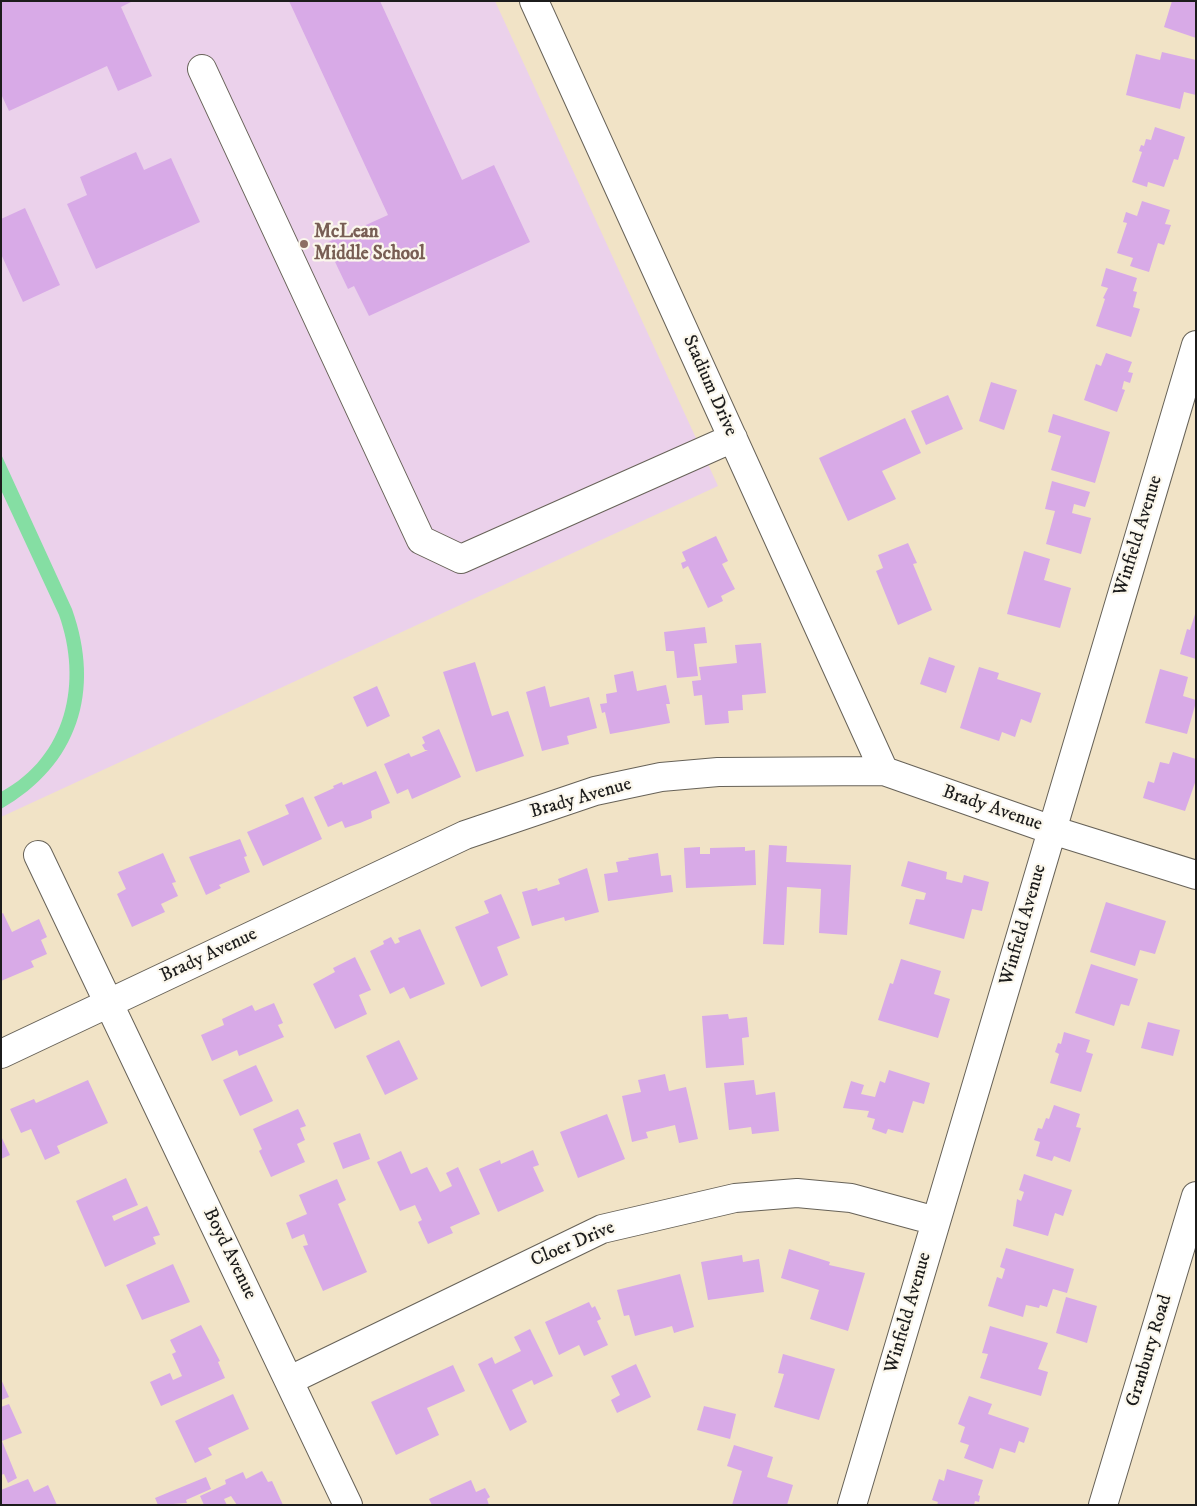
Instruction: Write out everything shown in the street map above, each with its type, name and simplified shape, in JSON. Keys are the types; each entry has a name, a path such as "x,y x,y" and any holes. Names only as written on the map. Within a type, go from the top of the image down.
{"street":[{"name":"Stadium Drive","path":"534,1 884,772"},
{"path":"202,69 421,540 460,559 733,438"},
{"name":"Winfield Avenue","path":"852,1505 1196,345"},
{"name":"Brady Avenue","path":"1,1054 465,835 595,791 662,777 718,772 884,772 1052,830 1196,875"},
{"name":"Boyd Avenue","path":"38,855 348,1505"},
{"name":"Cloer Drive","path":"290,1380 602,1229 735,1198 797,1193 851,1198 936,1221"},
{"name":"Granbury Road","path":"1103,1505 1196,1196"}],"shaded area":[{"name":"McLean Middle School","path":"1,1 495,1 718,486 1,817"}],"green space":[{"path":"1,454 72,609 80,639 84,669 83,697 76,723 65,748 49,771 27,791 1,809 1,792 23,777 41,759 55,738 64,715 69,691 69,666 66,640 59,615 1,490"}],"building":[{"path":"1,1 133,1 121,7 152,76 118,91 107,66 9,111 1,94"},
{"path":"289,1 380,1 462,180 494,165 530,242 369,316 354,286 348,289 326,243 388,215"},
{"path":"1172,1 1196,1 1196,38 1164,27"},
{"path":"1162,52 1196,60 1196,95 1184,92 1180,109 1126,95 1136,54 1160,60"},
{"path":"1155,127 1185,137 1178,160 1174,159 1164,187 1148,182 1147,187 1132,182 1142,152 1139,151 1141,145 1144,146 1146,139 1151,140"},
{"path":"136,152 144,170 171,158 200,222 96,269 67,204 87,195 80,177"},
{"path":"1142,201 1170,210 1165,224 1171,225 1164,245 1158,243 1149,272 1130,266 1133,258 1117,253 1127,223 1123,222 1126,212 1137,216"},
{"path":"25,208 60,285 23,302 1,254 1,219"},
{"path":"1106,268 1137,278 1133,291 1137,292 1133,307 1140,309 1131,337 1096,326 1105,299 1103,298 1108,288 1101,286"},
{"path":"1106,353 1132,362 1128,372 1133,373 1130,383 1124,381 1122,389 1125,390 1117,412 1084,400 1096,364 1101,366"},
{"path":"991,382 1017,390 1004,430 979,421"},
{"path":"948,395 963,429 926,445 911,411"},
{"path":"1053,414 1110,432 1095,483 1051,470 1061,436 1048,432"},
{"path":"905,418 921,453 882,471 896,499 848,521 819,458"},
{"path":"1052,481 1090,492 1085,507 1074,504 1072,513 1091,518 1081,554 1046,544 1055,511 1045,509"},
{"path":"716,536 728,561 722,564 735,589 721,596 723,601 708,608 688,566 683,569 681,563 686,561 682,552"},
{"path":"908,543 917,563 913,564 932,610 898,625 876,571 883,568 878,555"},
{"path":"1024,551 1050,559 1044,580 1071,588 1060,628 1007,614"},
{"path":"1196,611 1196,659 1180,654 1187,629 1190,630"},
{"path":"705,627 707,643 694,644 698,676 677,678 674,651 666,651 664,632"},
{"path":"761,643 766,693 742,695 743,710 728,711 729,723 705,725 702,695 694,696 692,681 701,680 699,667 737,663 735,645"},
{"path":"929,657 955,666 946,693 920,684"},
{"path":"475,662 492,716 508,711 524,756 476,772 443,672"},
{"path":"979,667 999,673 997,679 1041,693 1031,723 1021,719 1015,737 1002,732 999,741 960,728"},
{"path":"1160,669 1188,677 1183,696 1196,700 1196,702 1187,734 1145,723"},
{"path":"633,671 637,691 666,685 670,704 666,704 670,723 610,734 605,712 602,713 600,704 607,703 606,694 617,692 614,675"},
{"path":"377,686 390,716 367,727 353,697"},
{"path":"545,686 550,707 589,697 597,728 567,736 569,744 542,751 526,692"},
{"path":"439,729 461,777 412,799 408,789 397,794 384,764 409,753 411,757 428,750 425,750 422,745 425,743 422,737"},
{"path":"1173,752 1196,759 1196,780 1185,811 1143,798 1148,781 1154,783 1160,762 1169,764"},
{"path":"376,771 390,803 371,811 372,818 360,823 345,828 342,821 328,827 314,797 334,788 333,786 342,782 343,785"},
{"path":"303,797 322,839 263,866 247,832 289,814 285,805"},
{"path":"240,839 247,856 244,857 250,872 219,885 221,888 206,895 189,857"},
{"path":"769,845 787,846 786,862 851,865 847,935 819,933 821,889 787,887 784,945 763,944"},
{"path":"700,847 700,854 710,854 710,848 745,847 745,851 755,850 756,885 686,888 684,848"},
{"path":"163,853 176,882 172,883 178,896 161,904 165,912 132,927 117,894 126,889 118,872"},
{"path":"658,853 661,876 671,875 673,892 608,901 604,874 618,872 616,862"},
{"path":"908,861 947,872 946,879 962,883 964,875 989,882 982,911 972,909 964,939 909,924 916,899 924,900 926,893 901,886"},
{"path":"587,868 599,912 565,921 564,917 532,926 522,892 537,888 538,891 560,884 558,879"},
{"path":"501,894 520,938 497,947 508,975 481,987 455,927 489,913 484,901"},
{"path":"1106,902 1166,921 1155,954 1140,950 1135,966 1090,952"},
{"path":"3,913 12,932 39,919 47,937 41,940 47,954 31,961 34,967 1,981 1,914"},
{"path":"420,929 445,984 410,999 404,987 390,994 370,951 384,944 383,941 391,937 395,944 400,942 398,938"},
{"path":"355,957 371,990 359,995 367,1014 335,1029 313,984 335,972 333,968"},
{"path":"901,959 941,971 934,994 950,999 938,1038 878,1020 890,983 893,984"},
{"path":"1091,964 1138,979 1129,1006 1121,1004 1114,1026 1075,1013"},
{"path":"274,1003 283,1023 278,1025 284,1037 239,1056 237,1050 212,1061 201,1035 224,1025 222,1019 252,1005 255,1011"},
{"path":"728,1014 729,1019 747,1017 749,1037 742,1038 744,1065 706,1068 702,1016"},
{"path":"1148,1022 1180,1030 1173,1056 1141,1048"},
{"path":"1064,1032 1090,1040 1086,1052 1093,1054 1081,1092 1050,1083 1059,1054 1055,1052 1058,1043 1061,1044"},
{"path":"399,1040 418,1079 385,1095 366,1056"},
{"path":"256,1065 273,1101 240,1116 223,1080"},
{"path":"889,1070 930,1083 924,1104 913,1101 903,1133 888,1129 886,1134 872,1129 875,1119 867,1117 869,1111 843,1108 851,1081 864,1085 861,1094 875,1097 880,1081 885,1083"},
{"path":"665,1074 669,1091 686,1087 698,1139 679,1143 675,1125 646,1132 648,1138 632,1142 622,1096 641,1092 638,1080"},
{"path":"88,1080 108,1123 57,1146 60,1153 45,1160 31,1129 21,1133 10,1109 34,1099 36,1103"},
{"path":"754,1080 756,1095 775,1092 779,1131 752,1134 751,1127 729,1130 724,1083"},
{"path":"1054,1105 1080,1114 1076,1127 1081,1128 1070,1162 1054,1156 1052,1161 1036,1156 1040,1142 1034,1140 1038,1128 1042,1129 1046,1118 1049,1119"},
{"path":"298,1109 306,1126 300,1128 305,1140 297,1144 305,1162 271,1177 259,1151 262,1149 253,1129"},
{"path":"607,1114 625,1159 578,1178 560,1132"},
{"path":"360,1133 370,1159 343,1169 333,1143"},
{"path":"1,1136 10,1155 1,1159"},
{"path":"533,1150 539,1165 533,1167 544,1191 498,1212 479,1169 500,1160 501,1164"},
{"path":"401,1151 411,1174 427,1167 440,1192 452,1186 446,1173 458,1167 480,1214 450,1227 453,1233 428,1244 418,1222 422,1220 415,1205 400,1211 377,1162"},
{"path":"1024,1174 1072,1190 1063,1216 1055,1213 1048,1236 1013,1226 1017,1199 1021,1201 1024,1192 1019,1190"},
{"path":"126,1178 138,1205 112,1216 114,1221 147,1206 160,1235 153,1237 156,1244 105,1267 76,1201"},
{"path":"337,1179 346,1200 338,1204 367,1272 323,1291 303,1246 308,1245 304,1234 292,1239 286,1223 307,1214 299,1195"},
{"path":"1006,1248 1074,1269 1067,1293 1053,1289 1047,1307 1040,1305 1039,1308 1026,1305 1023,1317 988,1306 997,1277 1002,1279 1005,1269 1000,1267"},
{"path":"789,1249 830,1262 829,1265 865,1273 848,1331 810,1319 819,1290 781,1278"},
{"path":"742,1255 743,1262 759,1259 764,1292 708,1300 701,1262"},
{"path":"173,1264 190,1302 142,1320 126,1285"},
{"path":"680,1274 694,1327 674,1333 672,1326 635,1336 629,1315 624,1316 617,1290"},
{"path":"1066,1297 1097,1306 1087,1343 1056,1333"},
{"path":"589,1302 592,1308 595,1306 601,1319 597,1321 608,1345 584,1356 579,1345 559,1355 545,1322"},
{"path":"201,1325 220,1361 218,1362 225,1378 161,1406 150,1382 170,1373 173,1380 182,1376 172,1354 176,1352 170,1340"},
{"path":"990,1326 1048,1343 1038,1369 1048,1372 1041,1396 980,1378 988,1354 982,1353"},
{"path":"530,1329 553,1376 534,1385 532,1380 512,1390 527,1422 510,1431 478,1364 492,1357 495,1364 521,1351 514,1337"},
{"path":"783,1354 835,1369 819,1420 774,1407 784,1374 778,1373"},
{"path":"636,1364 651,1397 617,1413 611,1400 620,1395 611,1376"},
{"path":"453,1365 465,1391 427,1408 439,1435 396,1455 371,1402"},
{"path":"1,1379 9,1397 1,1400"},
{"path":"233,1394 249,1429 208,1448 212,1455 195,1463 175,1421"},
{"path":"969,1396 992,1404 988,1414 1029,1428 1024,1443 1019,1441 1015,1453 1000,1448 993,1469 964,1458 969,1445 960,1442 965,1427 958,1424"},
{"path":"9,1404 22,1433 2,1441 17,1478 8,1483 4,1474 1,1475 1,1407"},
{"path":"704,1406 736,1414 730,1439 697,1430"},
{"path":"734,1445 773,1457 767,1477 793,1485 787,1505 732,1505 742,1471 727,1466"},
{"path":"947,1469 983,1480 978,1495 980,1496 979,1502 975,1501 974,1505 937,1505 938,1502 932,1500 939,1479 944,1481"},
{"path":"262,1471 268,1482 272,1481 283,1505 237,1505 231,1496 224,1499 227,1505 204,1505 200,1496 226,1484 225,1480 243,1472 246,1479"},
{"path":"206,1477 211,1489 186,1500 187,1503 158,1505 155,1498"},
{"path":"28,1479 34,1492 48,1485 57,1505 1,1505 1,1490"},
{"path":"471,1480 476,1492 485,1488 490,1497 487,1499 489,1505 432,1505 429,1499"}],"place":[{"name":"McLean Middle School","path":"304,244"}]}
